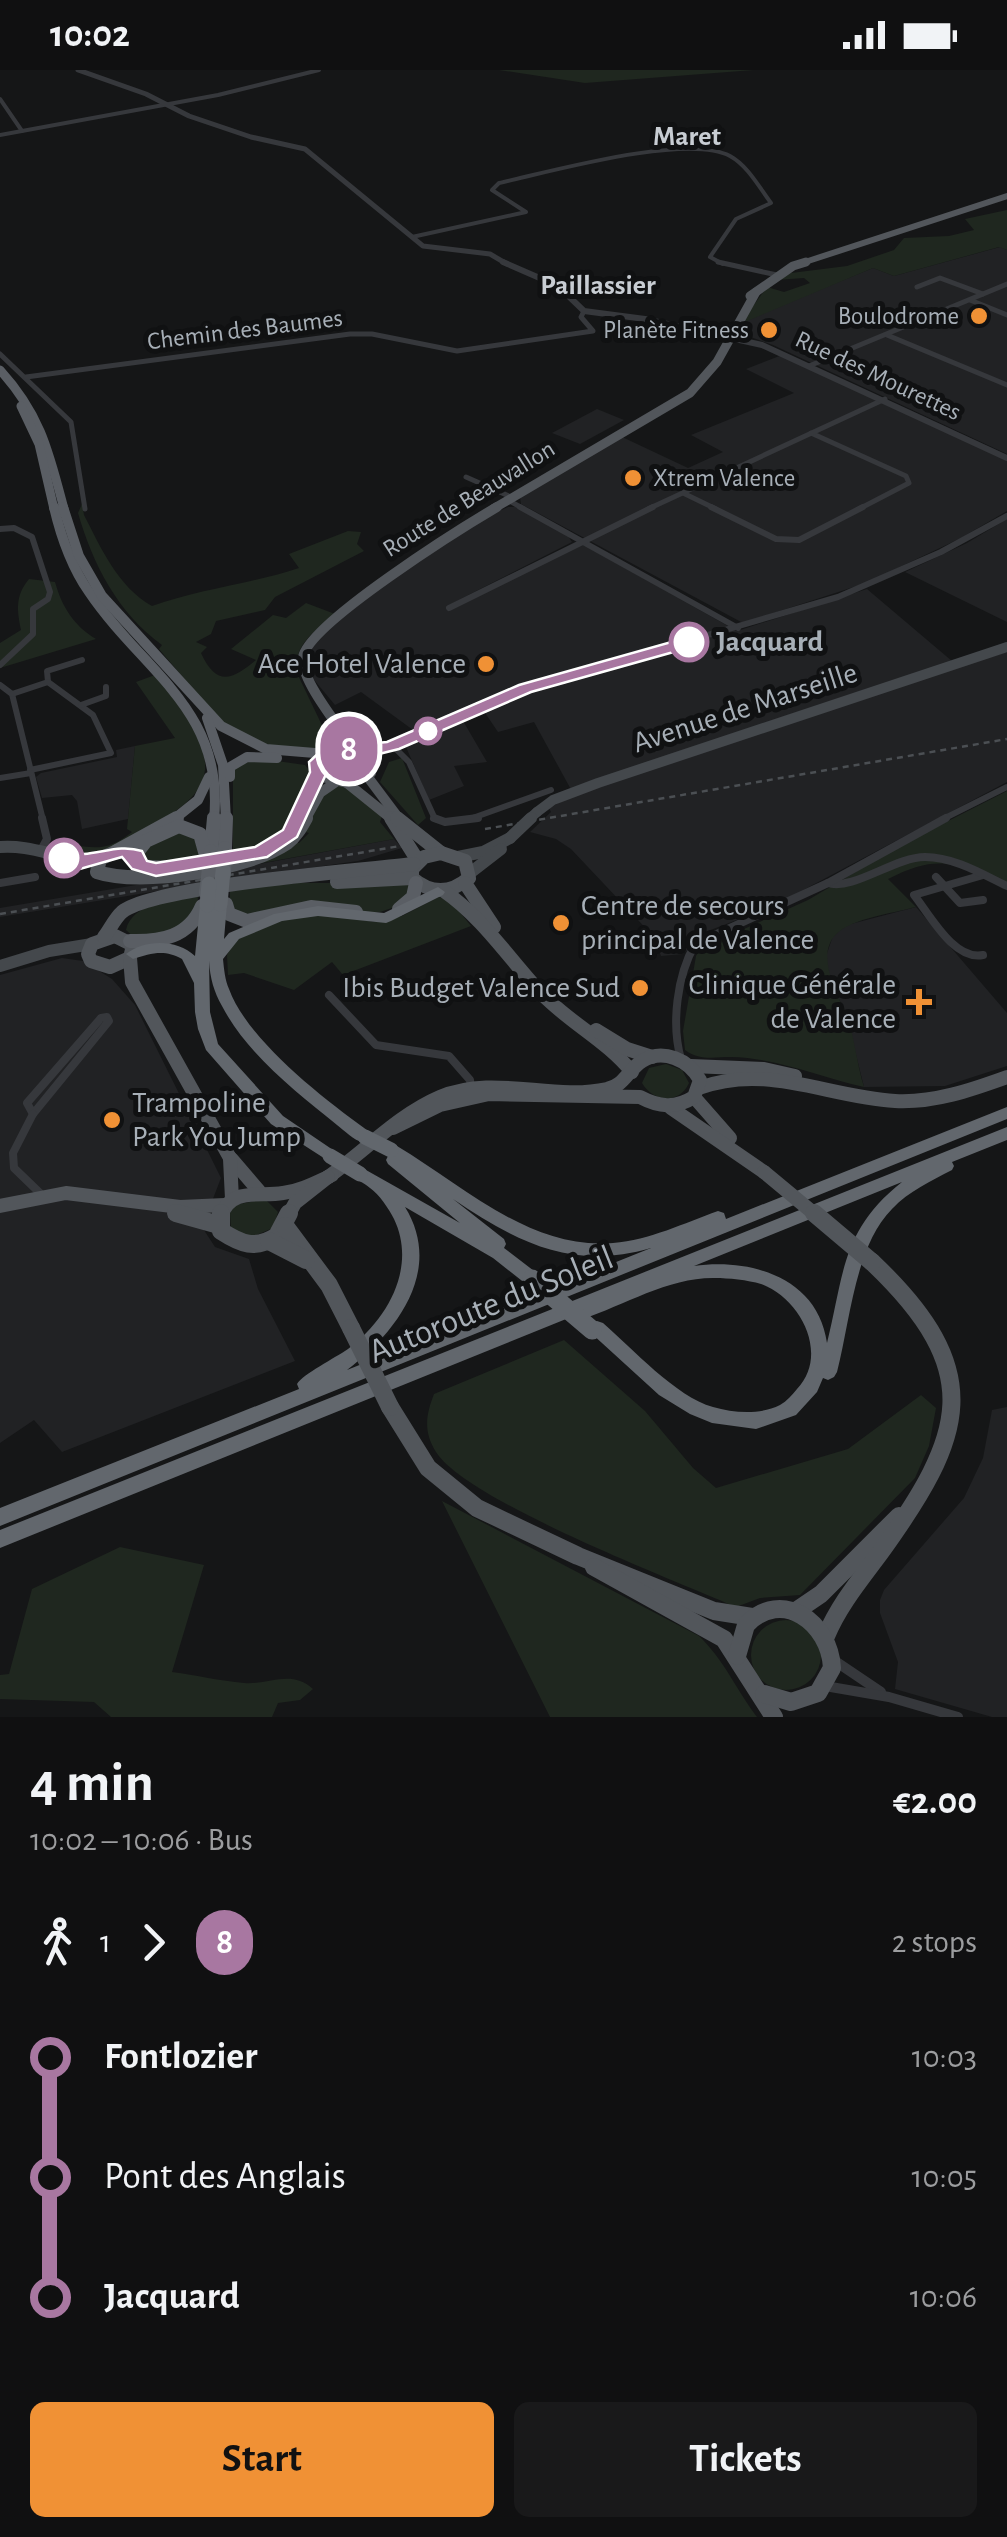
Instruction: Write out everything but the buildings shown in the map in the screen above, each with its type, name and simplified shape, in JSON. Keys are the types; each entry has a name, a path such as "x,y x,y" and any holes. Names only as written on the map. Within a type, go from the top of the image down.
{"highway":[{"path":"0,370 30,405 47,435 70,532 92,580 117,615 235,736 287,754 331,752"},
{"path":"0,381 35,432 60,531 82,585 108,619 180,696 206,740 216,785 216,960 224,996 318,1102 389,1152 527,1235 582,1250 610,1250 646,1243 815,1188"},
{"path":"176,675 206,717 219,746 226,777 226,819"},
{"path":"117,851 202,799 209,785 206,740"},
{"path":"214,875 214,850 226,819 230,767 238,760 265,756 318,770"},
{"path":"134,865 146,841 178,826 198,832 214,850"},
{"path":"214,905 247,921 311,907 379,914 409,902 415,872"},
{"path":"216,960 234,936 279,917 318,911 386,918 441,892"},
{"path":"129,948 177,935 214,905"},
{"path":"201,994 214,905"},
{"path":"129,948 162,946 180,951 194,964 205,1032 223,1062 277,1120 330,1156 534,1277"},
{"name":"Autoroute du Soleil","path":"0,1517 1007,1113"},
{"path":"389,1152 678,1404 706,1419 750,1426 786,1418 817,1393 829,1370 863,1234 875,1212 909,1184 1007,1137"},
{"name":"Autoroute du Soleil","path":"0,1539 1007,1137"},
{"path":"81,1483 319,1378 377,1334 403,1294 412,1248 404,1214 380,1186"},
{"path":"464,1351 683,1277 731,1272 770,1281 801,1302 819,1330 823,1355 814,1383 793,1406 769,1416 734,1420 706,1412 678,1396 594,1329"}],"main road":[{"name":"Route de Beauvallon","path":"318,695 302,665 306,649 315,637 409,562 508,498 681,398 708,375 756,292 777,275 806,261 1007,196"},
{"name":"Avenue de Marseille","path":"468,878 537,812 561,797 1007,647"},
{"path":"318,695 370,771 375,792 440,853 458,857 484,915 558,1000 627,1049 686,1063 782,1072 839,1094"},
{"path":"98,865 110,878 134,865 156,870 183,867 250,855 277,845 291,833 318,770 331,752 318,695"},
{"path":"331,752 358,751"},
{"path":"318,770 342,783 396,827 415,850 415,872"},
{"path":"0,848 41,851 72,869 98,865 117,851 134,865 162,875 274,852 299,832 316,794 370,771"},
{"name":"Avenue de Marseille","path":"458,857 483,852 510,838"},
{"path":"440,853 415,872 275,882 168,899 130,915 122,925 132,982 230,1156 266,1193 318,1269 419,1458 464,1499 578,1556 714,1611 752,1617 772,1609 796,1611 808,1617 826,1636 833,1658 800,1717"},
{"path":"132,982 110,967 95,964 95,947 123,911 154,900 254,882 415,872 463,904 557,1008 622,1058 640,1098"},
{"path":"441,892 468,878"},
{"path":"0,968 95,947 129,948"},
{"path":"110,967 129,948"},
{"path":"268,1241 332,1175 393,1128 440,1105 472,1092 514,1085 605,1090 656,1057"},
{"path":"686,1063 700,1080 696,1092"},
{"path":"668,1107 717,1079 764,1078 839,1094 898,1101 940,1099 1007,1077"},
{"path":"472,1092 640,1098 668,1107 694,1120 764,1172 872,1262 920,1311 941,1351 950,1389 946,1444 931,1478 842,1602 826,1636"},
{"path":"696,1092 764,1172"},
{"path":"219,1225 228,1202 230,1156"},
{"path":"0,1208 43,1196 80,1194 192,1208 332,1175"},
{"path":"0,1208 90,1200 179,1213 219,1225 225,1236 241,1244 268,1241 318,1269"},
{"path":"796,1611 821,1594 912,1504"},
{"path":"578,1556 651,1602 710,1631 738,1656"},
{"path":"752,1617 738,1638 738,1656 746,1676 762,1693 774,1717"},
{"path":"762,1693 791,1702 817,1692"}],"street":[{"path":"78,70 168,104 180,113 250,137 305,149 412,238 433,249 490,254 526,276 558,286 584,312"},
{"path":"0,134 168,104 320,70"},
{"path":"0,98 22,131"},
{"path":"412,238 526,212 492,190 499,183 656,153 722,152 744,166 771,203 736,220 710,257 722,264 777,275"},
{"path":"917,287 940,278 983,294"},
{"path":"811,366 1007,284"},
{"path":"970,300 1007,314"},
{"name":"Rue des Mourettes","path":"584,312 645,318 762,344 1007,457"},
{"name":"Chemin des Baumes","path":"26,377 350,334 470,351 593,331 594,327 581,317 584,312"},
{"path":"887,335 1007,385"},
{"path":"0,354 72,422 80,453 78,485 85,509"},
{"path":"448,608 580,540 884,399"},
{"path":"682,494 776,539 800,540 909,482 906,476 810,433"},
{"path":"466,478 738,628"},
{"path":"358,751 393,746 525,688 738,628 873,583 964,541 1007,516"},
{"path":"0,529 20,526 30,532 41,554 50,592 33,609 34,634 0,665"},
{"path":"48,682 47,671 82,660"},
{"path":"12,694 48,682"},
{"path":"0,778 112,753 93,716 48,682"},
{"path":"0,685 12,694 47,839 41,851"},
{"path":"82,705 106,696 106,687"},
{"path":"370,771 393,746"},
{"path":"393,746 409,762 435,819 442,823 459,824 552,790"},
{"path":"656,1057 675,1031 686,965 695,944 828,883 896,843 1007,787"},
{"path":"828,883 838,886 923,854 939,855 1007,886"},
{"path":"984,874 914,898 960,951 974,957 984,955"},
{"path":"0,883 34,877"},
{"path":"936,878 960,903 983,900"},
{"path":"329,995 376,1045 443,1054 458,1063 472,1092"},
{"path":"33,1114 27,1103 101,1018 107,1017 109,1022 33,1114 10,1154 14,1168 43,1196"},
{"path":"675,1031 686,1063"},
{"path":"17,1201 26,1180"},
{"path":"833,1658 889,1697"},
{"path":"817,1692 889,1697 958,1717"}],"shaded area":[{"path":"499,70 754,70 585,83"},
{"path":"1007,210 1007,250 999,247 894,276 873,268 740,324 767,287 784,292 810,283 804,278 776,280 783,274 847,266 894,250 904,238 949,236 974,230 965,219"},
{"path":"1000,247 1007,250 1007,454 773,345 736,332 740,324 762,313 873,268 894,276"},
{"path":"782,355 1007,460 1007,511 961,538 866,583 743,623 521,504 520,497 620,436 688,468 723,452 691,435 794,393 746,369"},
{"path":"597,409 624,420 580,444 552,433"},
{"path":"82,504 112,566 129,588 152,606 299,568 289,554 348,531 361,532 357,544 364,551 275,597 265,610 216,621 211,634 196,642 207,647 201,653 213,672 226,677 256,660 231,649 273,615 286,618 306,603 335,614 308,638 299,653 296,671 330,742 327,749 320,752 263,744 220,721 159,649 162,645 132,618 109,586 84,532 78,513"},
{"path":"508,507 518,507 572,542 447,606 577,545 584,545 737,631 867,589 959,667 1007,652 1007,782 773,906 708,931 683,954 661,956 654,937 571,849 556,839 530,832 551,812 549,808 574,795 534,722 498,732 479,704 459,714 487,762 454,766 464,786 429,800 406,747 424,738 361,692 335,705 310,675 308,655 320,636 380,587 477,521"},
{"path":"1007,519 1007,622 905,572 967,543"},
{"path":"29,579 55,582 70,615 96,639 0,668 0,643 21,630 18,603"},
{"path":"155,675 184,713 200,744 205,768 199,787 161,821 95,857 82,857 71,844 103,847 132,832 127,829 135,746 175,738 136,682"},
{"path":"135,746 128,819 82,829 77,801 72,795 42,798 36,777 41,773 117,757 116,750"},
{"path":"402,758 426,818 418,825 380,782 389,762"},
{"path":"263,759 305,765 313,775 285,835 269,845 233,856 233,769 240,762"},
{"path":"346,786 382,816 380,822 394,839 257,864 293,842 299,843 309,833 302,831 321,796"},
{"path":"1007,791 1007,882 948,864 906,871 888,879 916,907 853,924 830,943 827,958 831,978 849,1024 864,1087 765,1061 702,1057 685,1050 683,1031 700,949 808,900 903,844"},
{"path":"190,831 202,852 202,862 147,864 142,854 155,838"},
{"path":"394,839 402,848 358,861 231,879 232,869"},
{"path":"201,874 200,884 0,917 0,908"},
{"path":"297,883 408,883 411,889 401,905 380,912 237,916 230,903 230,890"},
{"path":"198,896 197,913 179,931 135,938 126,930 145,908"},
{"path":"439,897 450,900 471,926 343,975 332,962 294,990 244,973 228,975 227,955 234,941 291,916 341,916 374,922 402,916"},
{"name":"Clinique Générale de Valence","path":"916,907 1007,1013 1007,1066 945,1086 864,1087 844,1007 833,991 825,959 833,936 847,925"},
{"path":"62,958 83,961 112,979 135,1005 221,1178 202,1227 215,1247 249,1259 258,1289 295,1361 62,1452 34,1420 0,1443 0,975"},
{"path":"666,1064 682,1070 689,1083 673,1098 659,1097 642,1083 649,1068"},
{"path":"265,1199 278,1212 273,1228 249,1238 231,1229 230,1213 235,1205"},
{"path":"564,1340 645,1411 693,1468 716,1488 848,1449 921,1395 936,1408 929,1446 915,1478 800,1595 760,1598 736,1607 528,1515 455,1472 436,1452 427,1423 434,1394"},
{"path":"1007,1407 1007,1717 992,1717 895,1689 898,1662 880,1613 880,1600 884,1590 964,1498 983,1458 992,1410"},
{"path":"442,1501 699,1636 757,1717 550,1717"},
{"path":"120,1547 204,1565 172,1672 244,1683 297,1680 313,1689 300,1700 278,1703 272,1717 111,1717 94,1702 0,1699 0,1675 9,1674 32,1589"},
{"path":"786,1620 811,1630 821,1655 811,1680 786,1690 761,1680 751,1655 761,1630"}],"railway":[{"path":"485,829 1007,739"},
{"path":"0,914 400,846"}],"bus line":[{"name":"8","path":"64,858 80,863 122,851 136,855 139,865 156,870 260,852 291,833 318,772 318,762 330,752 367,752 393,746 525,688 689,642"}],"place":[{"name":"Boulodrome","path":"979,316"},
{"name":"Planète Fitness","path":"769,330"},
{"name":"Xtrem Valence","path":"633,478"},
{"name":"Jacquard","path":"689,642"},
{"name":"Ace Hotel Valence","path":"486,664"},
{"name":"Centre de secours principal de Valence","path":"561,923"},
{"name":"Ibis Budget Valence Sud","path":"640,988"},
{"name":"Clinique Générale de Valence","path":"919,1002"},
{"name":"Trampoline Park You Jump","path":"112,1120"}],"district":[{"name":"Maret","path":"687,137"},
{"name":"Paillassier","path":"598,286"}]}
